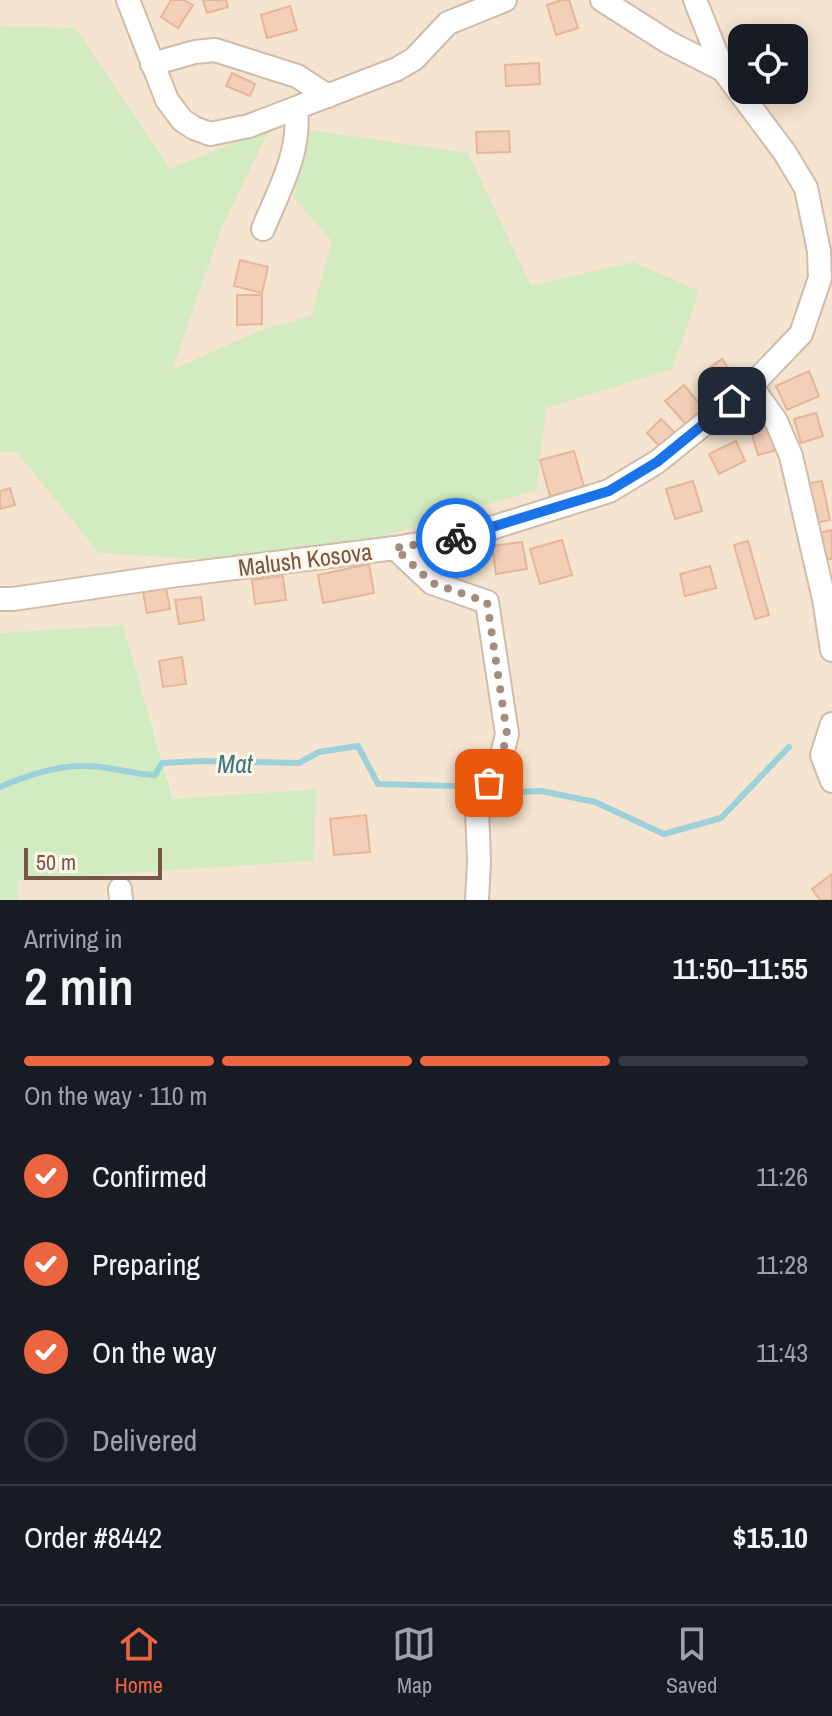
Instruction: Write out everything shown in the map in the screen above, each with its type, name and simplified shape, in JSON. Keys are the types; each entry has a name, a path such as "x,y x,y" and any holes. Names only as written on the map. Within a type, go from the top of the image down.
{"street":[{"path":"128,0 167,100 182,120 210,134 249,126 397,69 414,59 448,23 505,0"},
{"path":"602,0 668,42 723,70"},
{"name":"Malush Kosova","path":"0,599 466,536 609,491 657,462 751,386 801,334 826,283 806,188 785,153 723,70 695,0"},
{"path":"152,64 215,50 297,76 328,96"},
{"path":"263,229 295,147 298,128 296,109"},
{"path":"751,386 776,421 791,456 824,599 832,650"},
{"path":"395,548 432,583 487,602 507,734 499,767 481,794 477,809 477,900"},
{"path":"832,724 822,755 825,770 832,781"}],"shaded area":[{"path":"0,0 832,0 832,900 18,900 16,880 312,861 317,789 174,800 123,625 0,633"}],"green space":[{"path":"0,26 75,28 170,169 270,128 221,229 172,370 264,329 311,316 332,241 293,197 309,130 468,153 531,286 633,262 699,291 672,369 546,408 536,490 384,536 212,560 99,553 17,452 0,452"},
{"path":"123,625 173,799 317,789 313,861 17,880 18,900 0,900 0,633"}],"building":[{"path":"171,0 184,0 193,5 178,28 161,17"},
{"path":"203,0 226,0 228,7 207,13"},
{"path":"569,0 578,28 556,35 547,5"},
{"path":"290,6 297,30 267,38 261,15"},
{"path":"539,63 540,84 506,86 505,65"},
{"path":"232,73 255,84 250,96 226,86"},
{"path":"509,131 510,152 477,153 476,132"},
{"path":"240,260 268,267 262,293 234,286"},
{"path":"237,295 262,295 262,324 237,325"},
{"path":"722,359 735,377 718,389 705,371"},
{"path":"809,371 819,396 787,410 776,386"},
{"path":"684,385 704,409 686,424 665,401"},
{"path":"816,413 823,436 801,443 794,419"},
{"path":"661,419 676,434 661,448 647,433"},
{"path":"774,424 781,449 758,455 751,431"},
{"path":"736,441 745,461 719,474 709,454"},
{"path":"574,451 584,487 550,496 540,460"},
{"path":"693,481 702,511 675,519 666,489"},
{"path":"822,481 830,520 815,523 807,484"},
{"path":"10,488 15,505 0,509 0,491"},
{"path":"832,530 832,559 825,560 819,533"},
{"path":"473,537 478,556 440,567 435,547"},
{"path":"562,540 572,575 540,584 530,549"},
{"path":"748,541 769,615 755,619 734,545"},
{"path":"522,542 527,569 496,574 492,546"},
{"path":"369,564 374,593 323,603 318,575"},
{"path":"710,566 716,588 685,596 680,574"},
{"path":"283,576 286,600 255,604 252,580"},
{"path":"166,588 170,609 147,613 143,592"},
{"path":"201,597 204,620 179,624 175,600"},
{"path":"182,657 186,684 163,687 159,661"},
{"path":"366,815 370,852 334,855 330,819"},
{"path":"832,874 832,900 820,900 812,889"}],"waterway":[{"name":"Mat","path":"0,787 64,767 95,766 155,775 162,763 299,763 319,752 358,746 378,784 454,786"},
{"name":"Mat","path":"488,793 541,791 595,802 664,834 721,818 789,747"}],"way so far":[{"path":"456,538 395,548 432,583 487,602 507,734 499,767 489,783"}],"route":[{"path":"456,538 609,491 657,462 732,401"}]}
